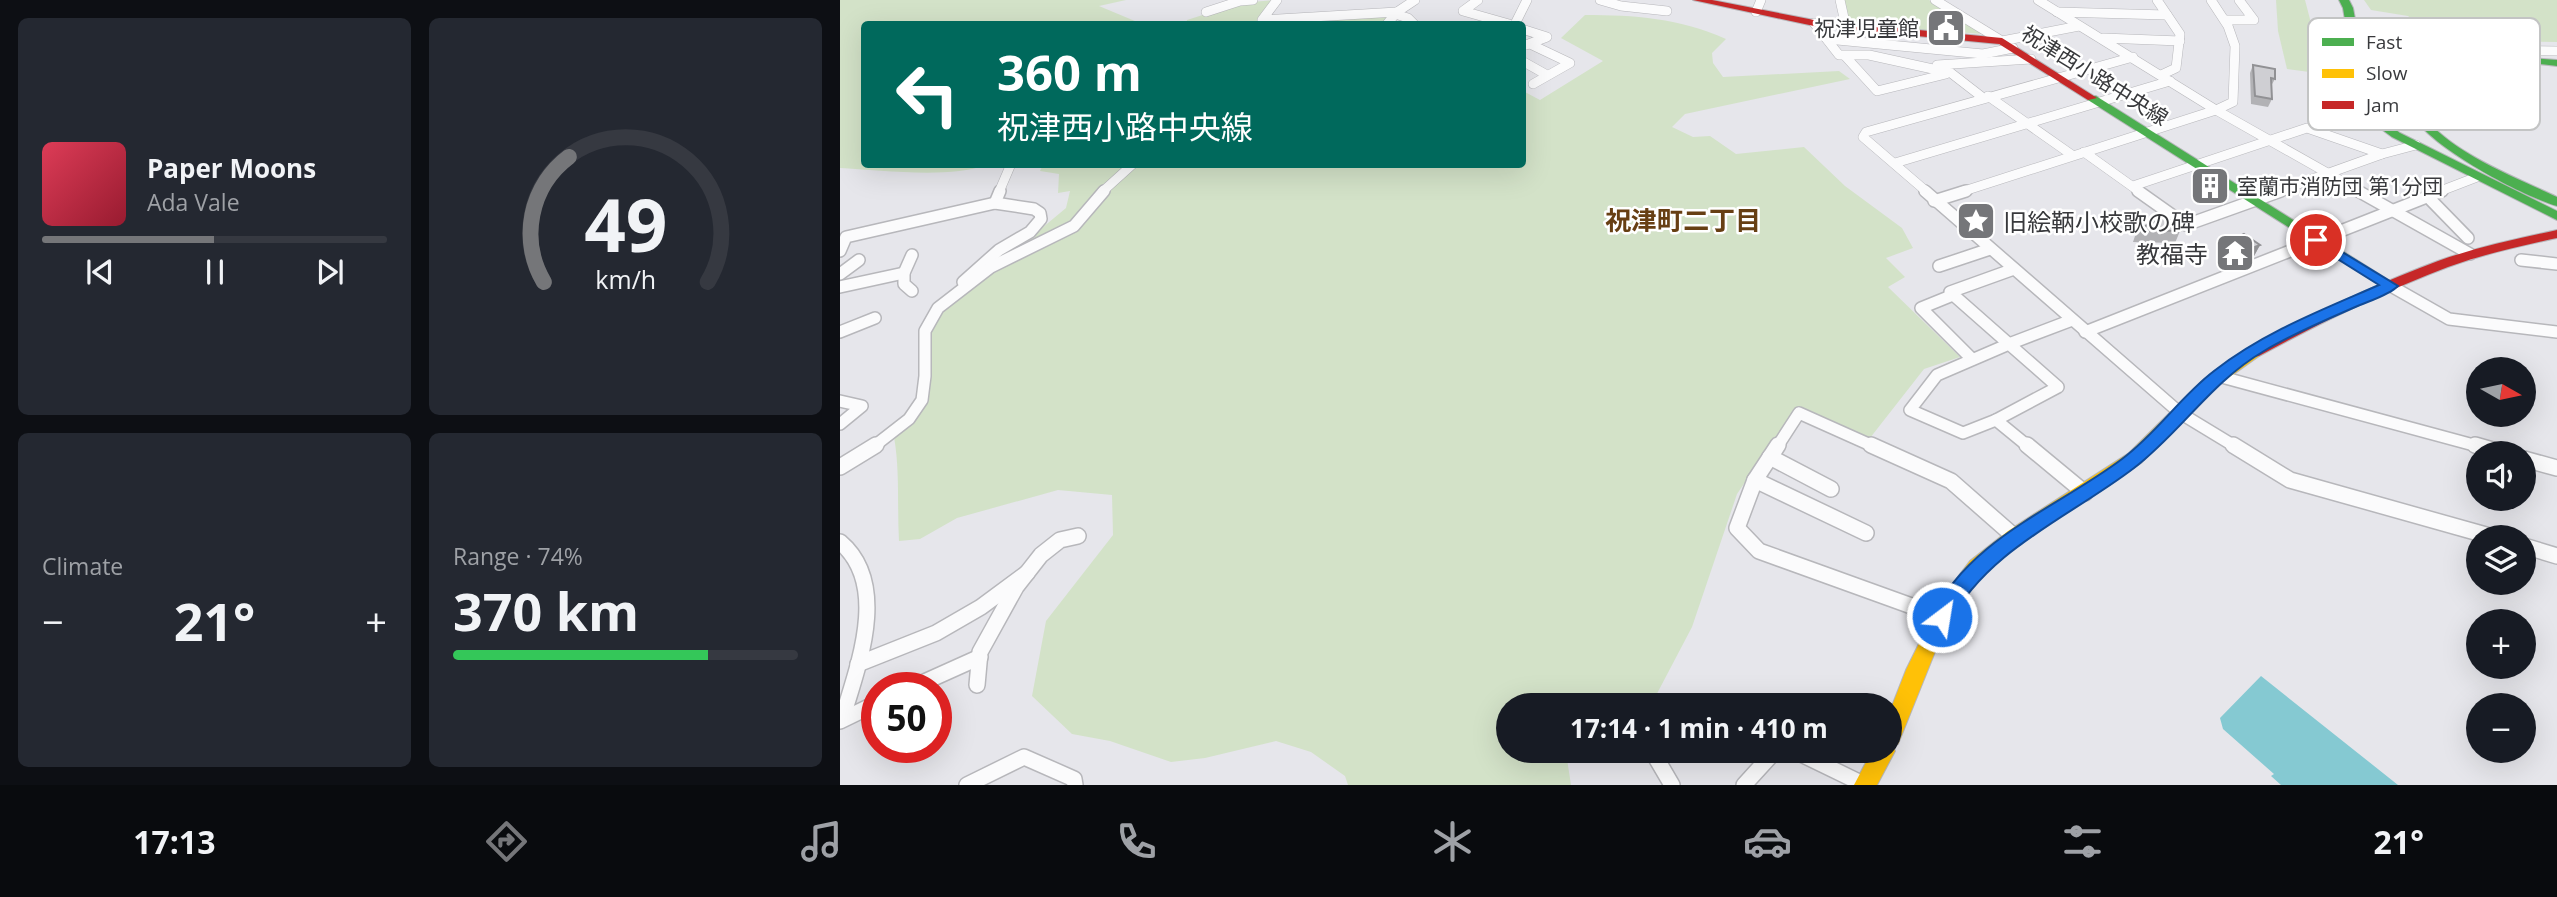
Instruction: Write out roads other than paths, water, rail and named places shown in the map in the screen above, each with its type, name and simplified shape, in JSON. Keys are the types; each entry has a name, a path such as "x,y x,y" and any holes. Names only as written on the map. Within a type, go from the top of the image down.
{"main road":[{"name":"祝津西小路中央線","path":"1698,0 1758,6 1814,23 2007,45 2390,286"},
{"path":"2344,0 2348,18"},
{"path":"2392,130 2477,177 2557,216"},
{"path":"2431,130 2457,149 2557,202"},
{"path":"2444,130 2462,145 2509,168 2557,186"},
{"path":"1902,709 1942,617 1965,581 2016,538 2085,493 2159,438 2218,376 2257,348 2390,286 2470,254 2557,234"},
{"path":"1865,785 1877,763"}],"street":[{"path":"1206,12 1240,1 1253,0"},
{"path":"1277,0 1262,20 1396,13 1410,21"},
{"path":"1389,21 1415,0"},
{"path":"1478,0 1463,11 1498,21"},
{"path":"1516,21 1527,0"},
{"path":"1600,0 1668,11"},
{"path":"1840,0 1846,27"},
{"path":"1935,0 2007,45"},
{"path":"2038,0 2216,110 2470,254"},
{"path":"2157,0 2180,34 2176,68 2161,75"},
{"path":"1934,201 2233,103 2237,46 2225,20 2211,0"},
{"path":"2225,20 2254,20 2239,0"},
{"path":"2057,12 2167,15"},
{"path":"1814,23 1839,55 1869,55 1951,73 2072,155"},
{"path":"1826,39 1983,54 2079,26"},
{"path":"1526,30 1547,37 1526,45"},
{"path":"2099,38 2180,41"},
{"path":"1526,45 1570,63 1532,84"},
{"path":"1845,56 1877,91 1951,73"},
{"path":"2133,57 1985,97 1866,132 1864,136 1934,201 2180,413 2290,480 2466,529"},
{"path":"1920,66 2031,59"},
{"path":"1526,63 1547,75"},
{"path":"1895,163 2170,81"},
{"path":"2133,186 2308,128"},
{"path":"2318,130 2382,154"},
{"path":"2084,152 2186,225 2382,154 2416,145"},
{"path":"995,203 1009,168"},
{"path":"954,292 1009,257 1072,228 1083,219 1105,190 1129,168"},
{"path":"2085,332 2477,177"},
{"path":"2428,197 2468,237"},
{"path":"840,251 846,237 995,203 1034,209 1040,213 1041,219 1031,232 999,250 972,272 935,311 925,327 922,401 909,418 884,439 840,467"},
{"path":"919,234 922,219"},
{"path":"1939,266 1990,249"},
{"path":"912,255 904,273 904,284 912,291"},
{"path":"840,274 859,260"},
{"path":"2521,260 2557,264"},
{"path":"2014,269 1950,292 1953,295 2009,344 2058,387 1996,420 1963,433 1910,410 1937,375 2009,344 2073,320"},
{"path":"840,287 904,273"},
{"path":"2390,286 2449,319 2557,332"},
{"path":"1953,295 1921,308 1972,359"},
{"path":"840,332 875,318"},
{"path":"2218,376 2466,443"},
{"path":"840,401 862,406 840,424"},
{"path":"1942,617 1759,551 1737,527 1755,480 1799,413 1951,481 2016,538"},
{"path":"1996,420 2085,493"},
{"path":"1770,457 1831,489"},
{"path":"2536,462 2557,468"},
{"path":"1755,480 1866,533"},
{"path":"977,685 979,657 1016,587 1041,555 1060,540 1078,536"},
{"path":"840,542 854,553 867,603 858,663 841,720"},
{"path":"2536,550 2557,556"},
{"path":"858,663 936,633 981,607 1027,573"},
{"path":"946,672 979,657"},
{"path":"841,720 861,711"},
{"path":"967,785 1024,757 1074,779 1075,785"},
{"path":"1659,763 1672,785"},
{"path":"1744,785 1764,763"},
{"path":"1820,763 1865,785"}],"water":[{"path":"2261,676 2398,785 2281,785 2271,776 2274,774 2223,729 2220,718"}],"place":[{"name":"祝津児童館","path":"1946,28"},
{"name":"室蘭市消防団 第1分団","path":"2210,186"},
{"name":"旧絵鞆小校歌の碑","path":"1976,221"},
{"name":"教福寺","path":"2235,253"}],"district":[{"name":"祝津町二丁目","path":"1683,220"}]}
